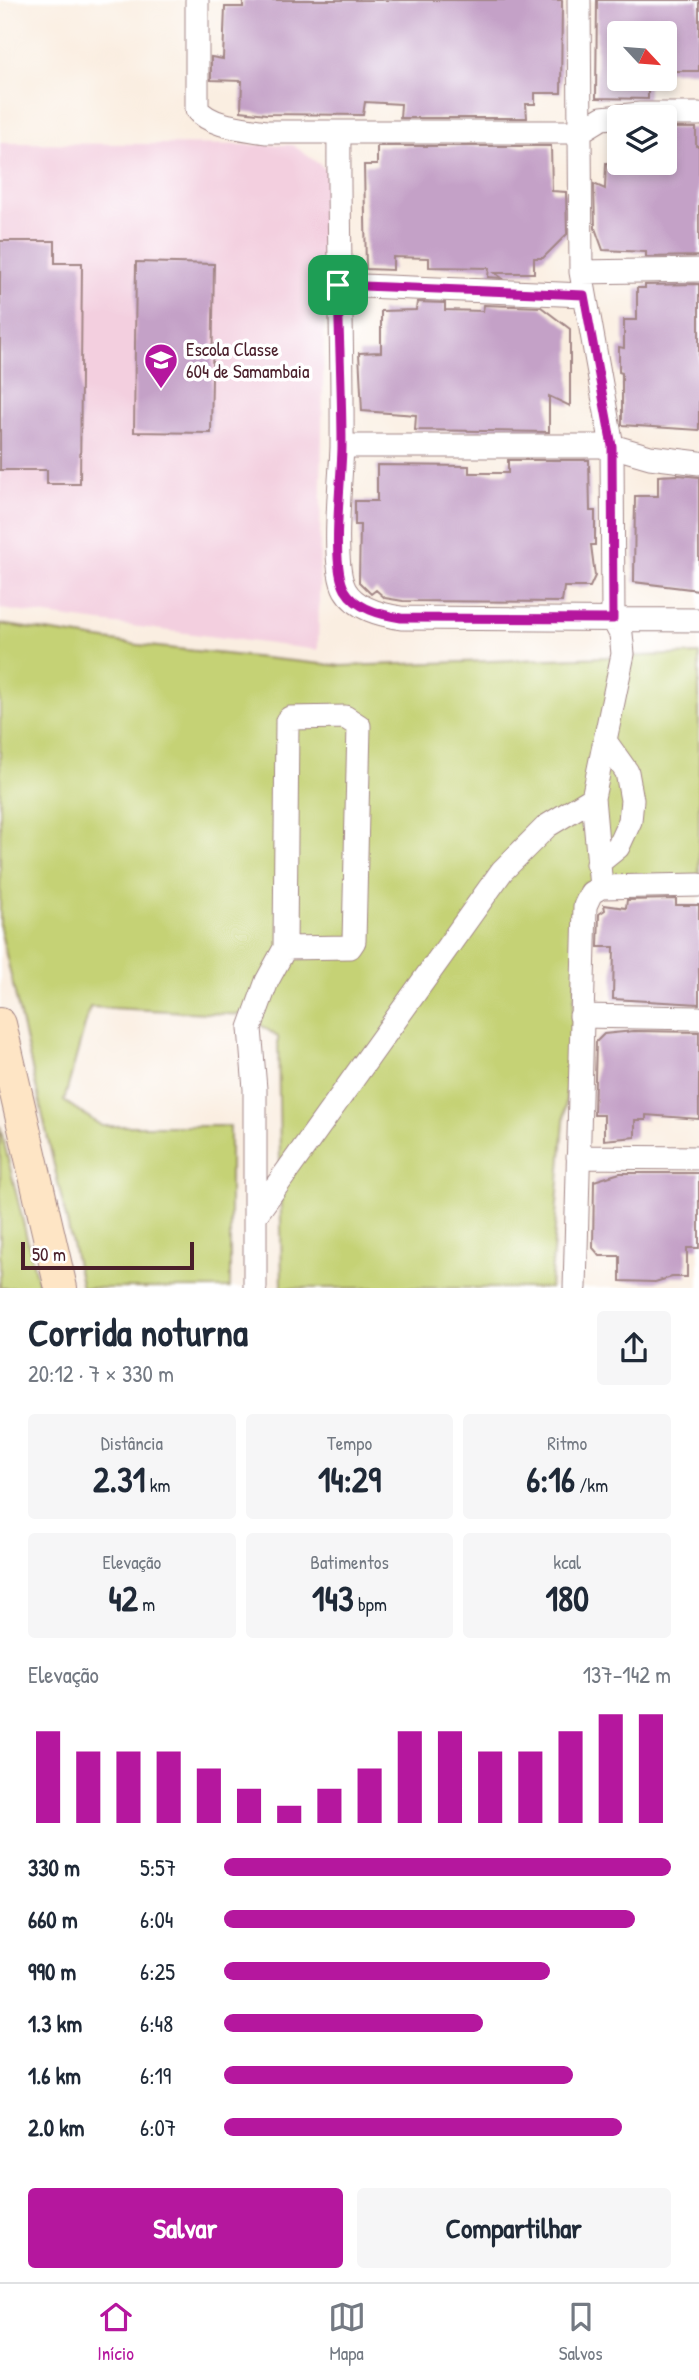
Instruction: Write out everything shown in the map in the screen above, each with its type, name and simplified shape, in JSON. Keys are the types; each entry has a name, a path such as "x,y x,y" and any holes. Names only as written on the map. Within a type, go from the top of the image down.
{"main road":[{"path":"0,1024 61,1288"}],"street":[{"path":"197,0 197,109 203,117 266,132 579,132 602,118 640,114 699,114"},
{"path":"579,0 581,272 612,446 613,619 621,634 623,654 593,798 601,887"},
{"path":"339,132 338,285 342,446 339,530 341,572 345,590 378,614 401,618 699,620"},
{"path":"581,272 699,270"},
{"path":"338,285 584,295"},
{"path":"342,446 612,446 650,457 699,463"},
{"path":"255,1288 255,1089 250,1028 267,981 285,948 286,724 290,718 345,717 359,726 354,941 350,947 285,948"},
{"path":"597,864 618,847 630,821 632,800 627,772 605,741"},
{"path":"256,1216 502,871 547,825 593,798"},
{"path":"575,1288 585,905 591,893 601,887 699,884"},
{"path":"581,1016 699,1018"},
{"path":"578,1157 699,1158"}],"shaded area":[{"name":"Escola Classe 604 de Samambaia","path":"0,143 293,145 327,170 318,650 0,609"}],"green space":[{"path":"0,624 139,645 341,666 699,654 699,884 584,884 550,1288 282,1288 278,1037 246,1015 90,1007 64,1101 102,1126 230,1126 230,1288 82,1288 0,928"},
{"path":"0,1126 39,1288 0,1288"}],"building":[{"path":"243,0 562,0 561,93 535,93 535,104 526,104 527,118 400,118 401,104 365,102 363,115 266,114 241,111 242,81 211,80 211,57 223,59 225,7 243,7"},
{"path":"597,0 699,0 699,71 677,71 677,21 607,21 607,91 648,91 648,99 596,98"},
{"path":"677,128 696,128 696,146 699,146 699,256 646,257 646,252 603,250 595,228 594,184 605,189 606,163 607,175 677,175"},
{"path":"377,146 551,146 552,191 566,192 567,234 543,258 534,258 534,273 495,273 502,278 488,277 489,268 429,267 429,258 393,257 393,270 366,269 364,165 377,165"},
{"path":"0,241 55,241 55,263 82,263 80,484 47,484 47,470 0,470"},
{"path":"136,262 214,264 211,433 134,432"},
{"path":"699,284 699,430 622,425 619,347 624,348 624,320 637,320 637,288 645,288 645,285"},
{"path":"417,302 445,303 445,310 483,311 484,305 541,307 570,329 570,406 549,396 549,432 415,430 416,415 362,411 359,353 381,352 381,311 416,310"},
{"path":"508,460 589,460 590,511 595,511 595,545 591,545 595,576 590,587 564,587 562,602 403,601 385,598 376,590 371,594 359,582 360,525 355,525 355,501 377,501 377,465 469,466 469,473 508,473"},
{"path":"658,476 699,477 699,590 634,582 635,496 658,496"},
{"path":"676,899 676,905 699,905 699,1004 613,999 614,947 598,947 599,914 605,910 604,905 626,908 627,900"},
{"path":"634,1031 699,1032 699,1119 646,1115 646,1120 635,1120 635,1137 604,1140 604,1115 594,1115 596,1042 604,1034"},
{"path":"620,1173 699,1173 699,1248 687,1248 687,1277 672,1277 655,1282 620,1281 620,1256 600,1256 593,1248 594,1181"}],"place":[{"name":"Escola Classe 604 de Samambaia","path":"161,390"}],"route":[{"path":"338,285 584,295 612,446 613,619 401,618 378,614 345,590 341,572 339,530 342,446 338,285"}]}
